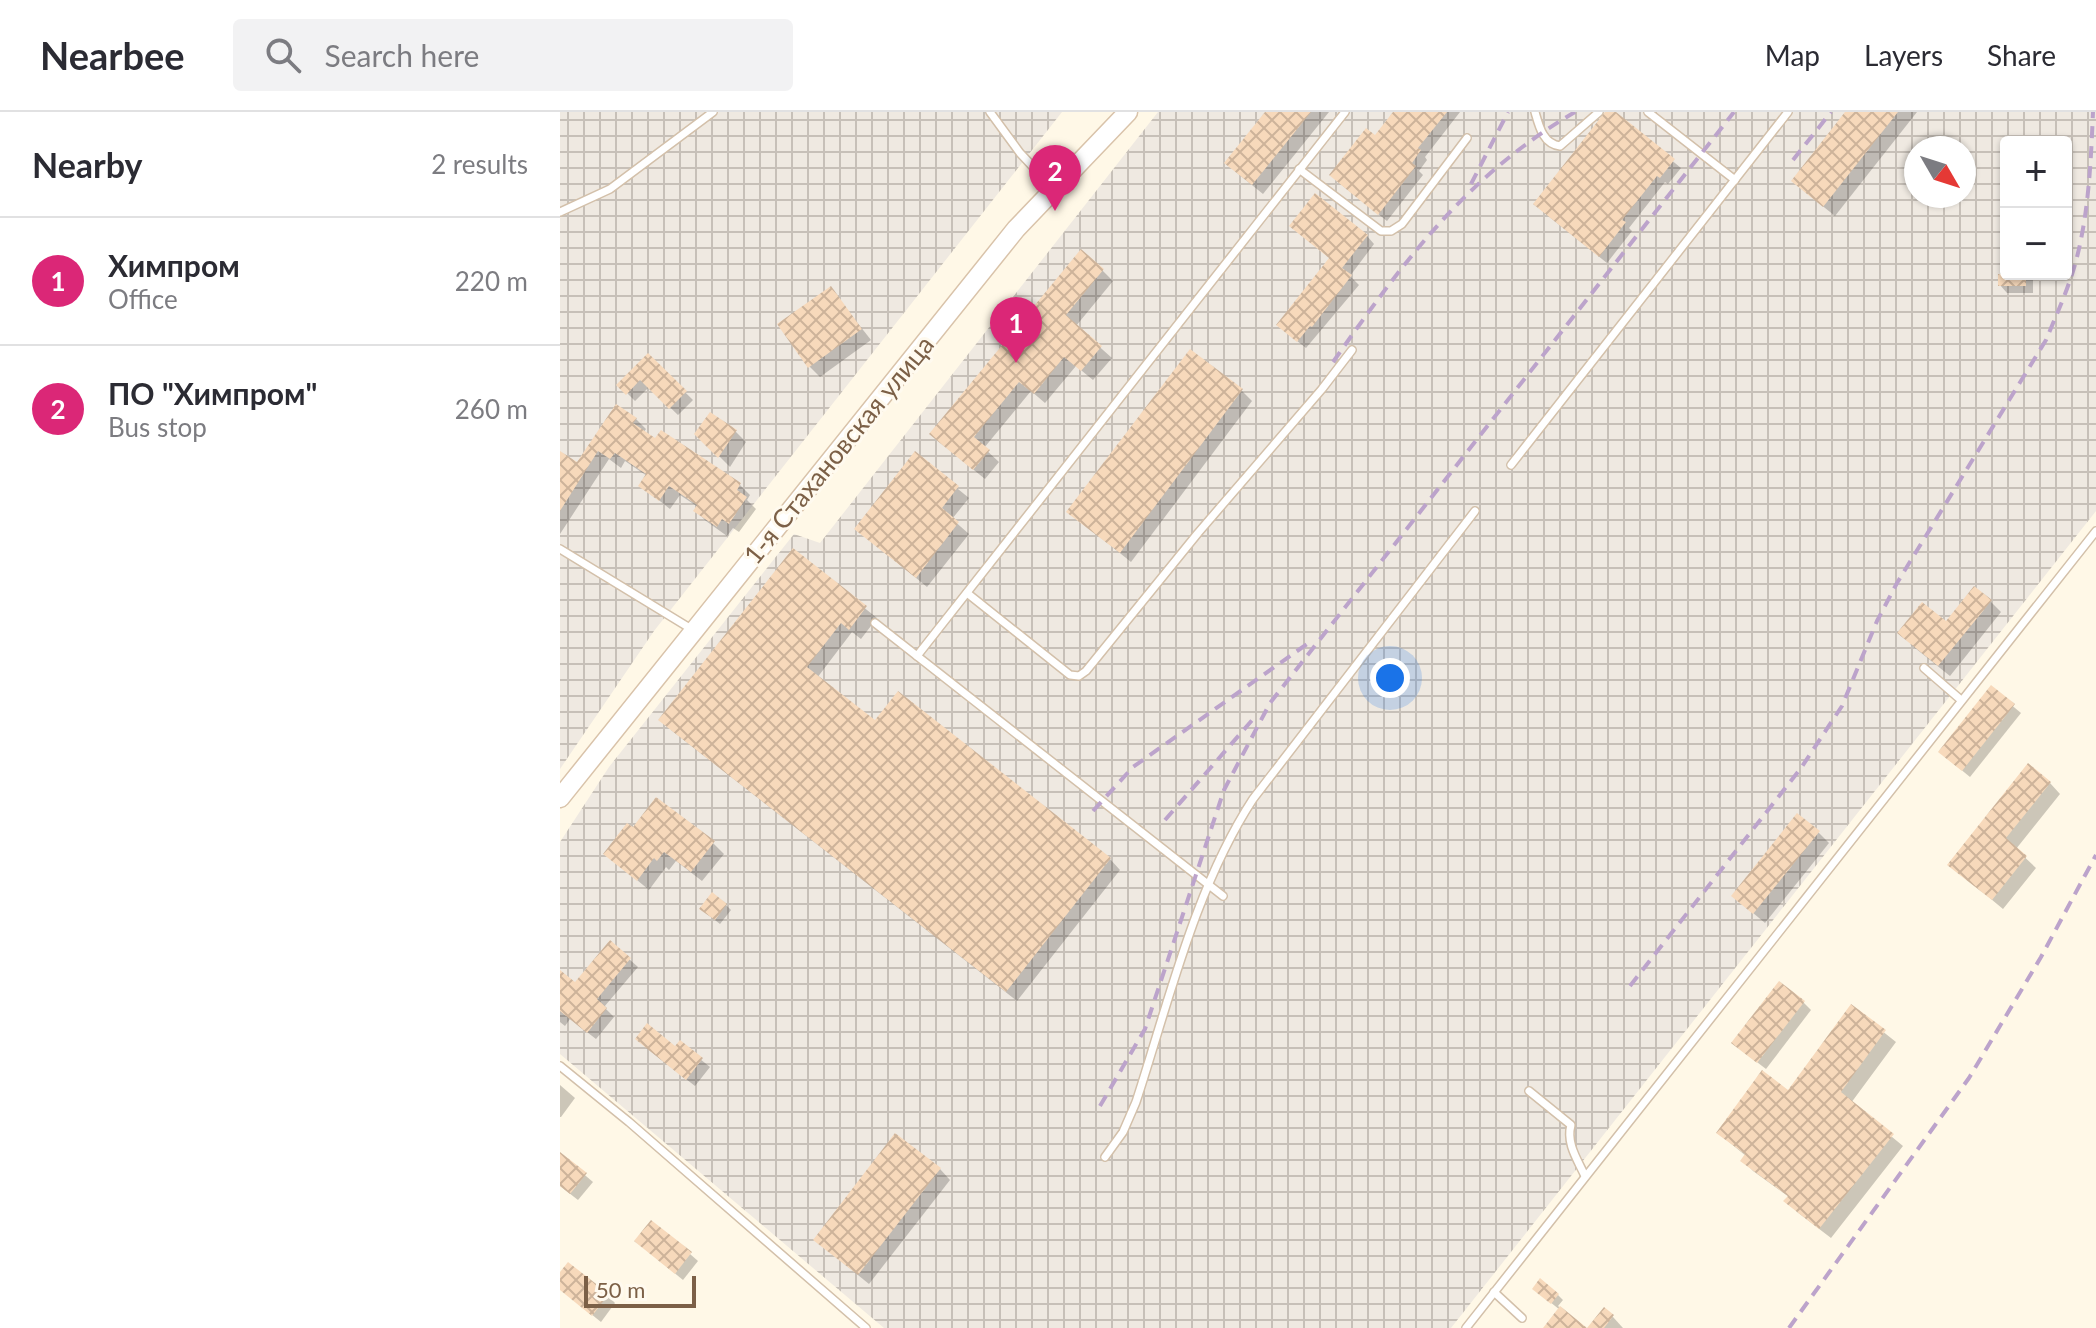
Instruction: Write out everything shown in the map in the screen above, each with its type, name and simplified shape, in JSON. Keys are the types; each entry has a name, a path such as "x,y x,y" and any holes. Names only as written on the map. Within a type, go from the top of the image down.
{"main road":[{"name":"1-я Стахановская улица","path":"560,798 1007,240 1128,112"}],"lane":[{"path":"560,212 610,189 713,112"},
{"path":"990,112 1020,153 1054,189"},
{"path":"917,656 1345,112"},
{"path":"1535,112 1547,140 1554,146 1560,146 1599,112"},
{"path":"1648,112 1735,180"},
{"path":"1511,465 1788,112"},
{"path":"1299,169 1381,231 1391,231 1402,224 1467,138"},
{"path":"967,593 1070,675 1079,676 1352,350"},
{"path":"1105,1157 1123,1132 1136,1102 1208,884 1234,828 1253,799 1475,511"},
{"path":"1466,1328 2096,531"},
{"path":"560,549 695,631"},
{"path":"875,623 1223,896"},
{"path":"1924,668 1961,700"},
{"path":"560,1066 866,1328"},
{"path":"1529,1091 1571,1125 1572,1150 1585,1176"},
{"path":"1494,1292 1522,1318"}],"shaded area":[{"path":"560,112 1062,112 654,631 560,769"},
{"path":"1158,112 2096,112 2096,511 1451,1328 884,1328 560,1054 560,842 609,767 794,534 820,543"}],"building":[{"path":"1265,112 1311,112 1252,185 1224,163"},
{"path":"1393,112 1447,112 1418,148 1421,150 1412,163 1416,166 1378,215 1329,175 1366,128 1375,135"},
{"path":"1605,112 1616,112 1675,159 1660,178 1657,176 1622,220 1626,222 1599,257 1533,204"},
{"path":"1845,112 1898,112 1823,207 1791,181"},
{"path":"1315,193 1368,235 1342,268 1352,275 1297,342 1276,325 1329,258 1289,226"},
{"path":"1081,249 1104,269 1066,315 1102,346 1081,371 1064,357 1034,394 1019,382 974,437 990,450 973,470 929,434"},
{"path":"1998,274 2000,280 2026,280 2026,286 1998,286"},
{"path":"831,286 862,329 808,368 777,324"},
{"path":"1190,349 1243,389 1120,553 1066,512"},
{"path":"648,353 687,391 669,409 640,380 626,395 616,385"},
{"path":"616,404 637,418 633,423 655,438 661,430 741,483 737,490 747,497 729,524 722,519 717,527 693,511 697,505 669,486 659,501 638,486 646,474 615,453 610,459 598,451 560,511 560,451 577,462"},
{"path":"710,412 737,430 718,458 694,434"},
{"path":"915,451 959,486 942,508 959,522 916,578 854,529"},
{"path":"793,548 867,606 849,630 841,623 807,667 875,720 898,691 1111,858 1006,992 658,720"},
{"path":"1974,586 1992,600 1938,666 1897,633 1922,602 1946,621"},
{"path":"1991,685 2015,704 1962,771 1938,752"},
{"path":"2028,763 2051,782 2006,838 2027,856 1992,900 1947,865"},
{"path":"656,797 715,841 691,872 664,852 657,861 654,858 637,881 603,854 627,823 633,827"},
{"path":"1797,813 1820,831 1753,914 1731,896"},
{"path":"712,892 727,904 715,920 699,909"},
{"path":"610,940 631,958 597,999 607,1008 587,1033 560,1011 560,970 575,982"},
{"path":"1779,981 1805,1001 1757,1063 1731,1043"},
{"path":"1851,1004 1886,1030 1841,1092 1894,1134 1819,1229 1783,1201 1788,1196 1740,1161 1745,1154 1716,1133 1762,1070 1788,1090"},
{"path":"647,1023 675,1046 680,1040 703,1058 686,1080 635,1039"},
{"path":"895,1133 941,1168 858,1275 813,1240"},
{"path":"560,1152 587,1173 570,1194 560,1186"},
{"path":"651,1220 692,1252 675,1274 634,1241"},
{"path":"568,1262 609,1294 592,1316 560,1290 560,1272"},
{"path":"1540,1278 1559,1294 1551,1304 1532,1289"},
{"path":"1560,1306 1587,1328 1543,1328"},
{"path":"1604,1307 1614,1315 1604,1328 1587,1328"}],"railway":[{"path":"1471,184 1508,112"},
{"path":"1333,362 1412,255 1469,193 1536,137 1575,112"},
{"path":"1100,1106 1145,1029 1224,790 1270,703 1734,112"},
{"path":"1793,160 1831,112"},
{"path":"1630,986 1801,768 1842,706 1877,621 1897,583 2046,340 2072,275 2082,236 2093,112"},
{"path":"1093,811 1133,767 1307,644"},
{"path":"1165,820 1254,718"},
{"path":"1789,1328 1969,1078 2041,957 2096,855"}],"place":[{"name":"ПО \"Химпром\"","path":"1055,211"},
{"name":"Химпром","path":"1016,363"}]}
